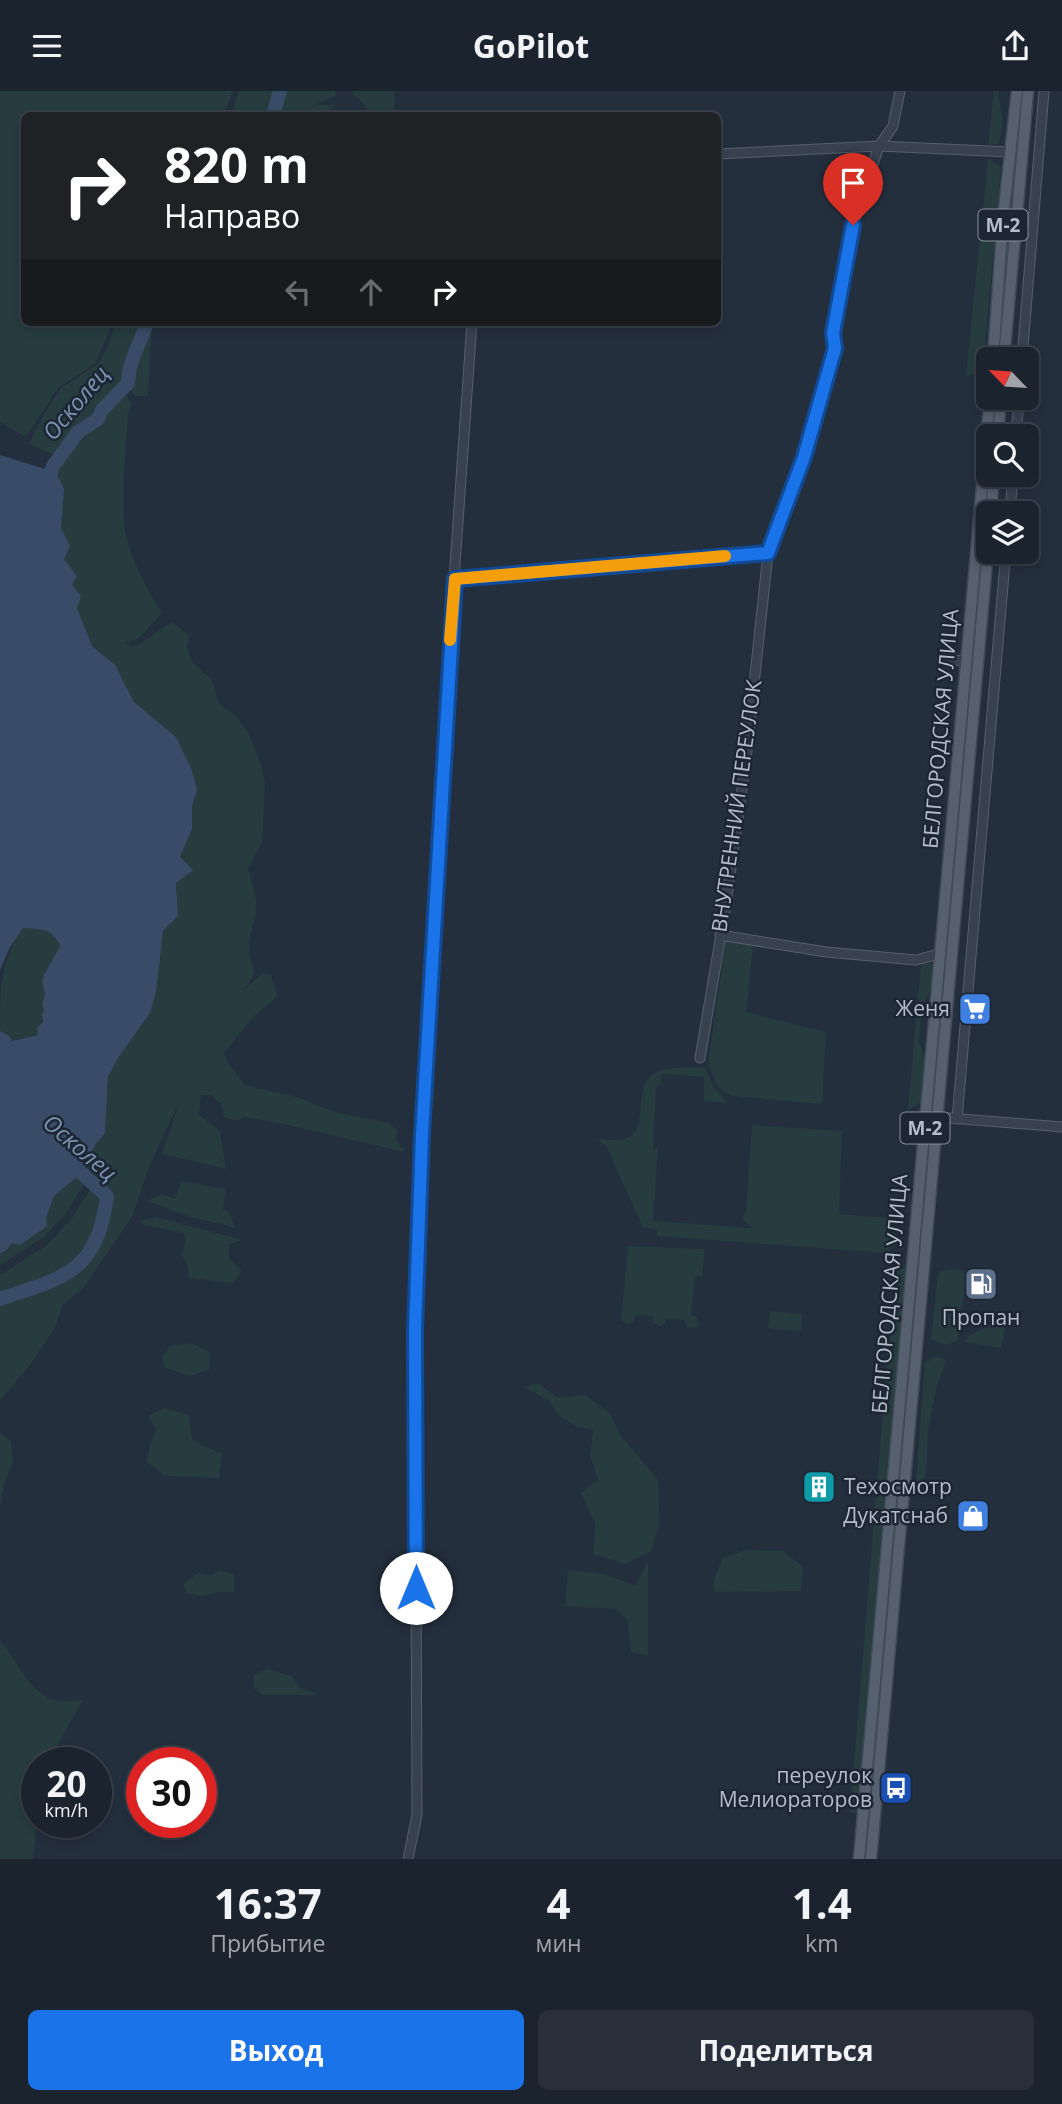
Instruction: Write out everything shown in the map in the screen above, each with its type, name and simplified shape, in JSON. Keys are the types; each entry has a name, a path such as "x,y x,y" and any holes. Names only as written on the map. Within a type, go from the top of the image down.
{"main road":[{"name":"М-2","path":"994,347 1017,91"},
{"name":"М-2","path":"1005,347 1028,91"},
{"name":"БЕЛГОРОДСКАЯ УЛИЦА","path":"871,1859 937,1117 989,410"},
{"name":"БЕЛГОРОДСКАЯ УЛИЦА","path":"859,1859 939,954 986,564"}],"street":[{"path":"879,146 893,127 900,91"},
{"path":"1023,347 1044,91"},
{"path":"721,154 879,146 1010,152"},
{"name":"ВНУТРЕННИЙ ПЕРЕУЛОК","path":"700,1058 746,760 768,553 804,457 835,348 833,333 853,225 879,146"},
{"path":"1021,167 1037,168"},
{"path":"408,1859 416,1815 415,1318 422,1135 472,326"},
{"path":"455,579 768,553"},
{"path":"957,1119 1005,564"},
{"path":"942,659 997,663"},
{"path":"720,935 864,956 916,960 939,954"},
{"path":"937,1117 1062,1127"}],"green space":[{"path":"0,91 233,91 225,112 21,112 21,326 111,326 96,363 58,388 26,437 0,422"},
{"path":"239,91 334,91 337,95 315,105 337,105 327,112 232,112"},
{"path":"354,91 395,91 394,112 369,112 352,94"},
{"path":"994,91 999,91 1002,126 998,144 988,145"},
{"path":"988,159 1001,167 985,347 976,347 976,375 966,376"},
{"path":"115,326 143,326 125,368 126,382 148,326 152,326 148,396 135,396 125,384 102,406 94,420 76,430 57,456 29,444 61,388 98,364"},
{"path":"123,388 131,404 124,479 127,540 137,568 162,613 139,638 125,643 132,647 140,644 171,622 189,635 187,648 192,662 212,680 218,703 236,716 249,734 262,768 265,785 262,843 248,868 256,901 249,943 255,973 243,991 263,973 271,975 277,997 252,1018 224,1053 225,1057 244,1085 297,1097 335,1112 388,1123 397,1130 396,1140 405,1152 279,1123 245,1117 235,1121 224,1117 222,1105 211,1095 201,1095 199,1115 220,1131 226,1169 162,1154 180,1101 149,1167 133,1215 84,1287 62,1306 56,1326 30,1365 0,1400 0,1300 43,1285 75,1268 87,1256 96,1241 103,1221 108,1195 100,1184 98,1186 82,1171 95,1145 105,1133 108,1077 150,1013 163,931 178,916 176,883 180,857 192,829 192,806 197,790 176,737 134,702 115,665 92,646 77,608 72,585 77,576 63,559 70,546 61,528 64,489 54,468 79,434 99,422 104,411"},
{"path":"23,927 49,933 60,946 42,981 44,1010 38,1035 11,1041 8,1035 0,1031 1,989 10,952"},
{"path":"726,940 753,946 746,1012 826,1032 822,1104 732,1096 718,1087 708,1064"},
{"path":"921,964 932,964 934,969 931,989 921,1011 919,1041 926,1062 921,1102 908,1111"},
{"path":"704,1067 715,1089 728,1103 704,1101 704,1077 662,1074 660,1085 656,1085 653,1150 658,1146 653,1221 752,1228 742,1219 746,1212 752,1125 842,1131 839,1214 890,1218 889,1250 885,1253 657,1236 657,1230 643,1227 606,1146 597,1139 620,1140 630,1137 639,1121 643,1089 647,1080 655,1073 673,1068"},
{"path":"82,1173 88,1178 66,1213 44,1237 0,1265 0,1254 46,1218 54,1196"},
{"path":"181,1181 226,1189 223,1210 228,1211 236,1228 187,1216 147,1201 161,1194 175,1199"},
{"path":"93,1185 106,1196 101,1223 85,1252 74,1263 47,1280 0,1296 0,1275 46,1246 72,1218"},
{"path":"155,1217 243,1240 229,1244 229,1258 242,1271 233,1283 189,1278 187,1263 181,1255 186,1240 184,1233 144,1225 140,1221"},
{"path":"628,1246 705,1249 702,1276 695,1277 691,1315 697,1317 699,1324 696,1328 687,1327 684,1320 666,1319 665,1324 660,1326 653,1323 652,1316 636,1315 634,1321 628,1324 621,1321"},
{"path":"898,1265 906,1270 906,1277 875,1617 862,1802 856,1814 850,1812 886,1374"},
{"path":"951,1269 966,1273 966,1279 958,1339 944,1345 931,1338 938,1274"},
{"path":"1009,1308 1001,1348 965,1342 968,1337 1000,1318"},
{"path":"770,1311 802,1314 801,1331 768,1328"},
{"path":"191,1343 210,1352 209,1370 190,1376 164,1367 162,1357 172,1345"},
{"path":"935,1357 943,1358 946,1362 937,1385 928,1431 924,1485 915,1492 925,1363"},
{"path":"538,1383 558,1398 585,1395 610,1413 621,1436 658,1480 659,1526 651,1551 625,1564 593,1554 595,1524 581,1493 598,1479 590,1456 593,1430 575,1426 559,1415 548,1400 524,1387"},
{"path":"164,1408 189,1415 192,1439 222,1454 219,1478 165,1476 147,1462 150,1444 157,1430 148,1416"},
{"path":"0,1433 11,1441 13,1461 5,1481 0,1507"},
{"path":"745,1550 783,1551 803,1567 801,1591 714,1592 713,1582 723,1558"},
{"path":"648,1561 648,1656 631,1652 628,1621 615,1609 565,1606 568,1570 604,1574 635,1586"},
{"path":"221,1570 234,1575 234,1592 203,1596 186,1593 184,1584 199,1572 210,1576"},
{"path":"0,1641 38,1691 55,1700 83,1700 56,1747 21,1747 21,1838 35,1838 33,1859 0,1859"},
{"path":"267,1669 291,1676 301,1688 320,1695 262,1695 254,1688 254,1674"}],"water":[{"path":"0,455 45,469 53,466 64,489 61,528 70,546 64,559 77,576 72,585 81,596 77,608 92,646 115,665 134,702 176,737 191,768 197,790 192,806 192,829 180,857 193,870 176,883 178,916 163,931 156,992 150,1013 108,1077 105,1133 95,1145 83,1172 54,1196 46,1218 47,1226 20,1245 11,1243 7,1250 0,1254 0,1031 12,1041 38,1035 37,1028 43,1022 44,1010 42,981 60,946 53,936 45,931 23,928 10,947 0,970"}],"waterway":[{"name":"Осколец","path":"274,112 280,91"},
{"name":"Осколец","path":"47,484 53,466 78,432 98,419 102,410 128,383 132,360 145,326"},
{"name":"Осколец","path":"0,1299 60,1277 86,1257 95,1241 107,1196 68,1161"}],"slow traffic":[{"path":"450,640 455,579 725,556"}],"place":[{"name":"Женя","path":"975,1009"},
{"name":"Пропан","path":"981,1284"},
{"name":"Техосмотр","path":"819,1487"},
{"name":"Дукатснаб","path":"973,1516"},
{"name":"переулок Мелиораторов","path":"896,1788"}],"route":[{"path":"416,1588 415,1330 422,1135 455,579 768,553 804,457 835,348 833,333 853,225"}]}
